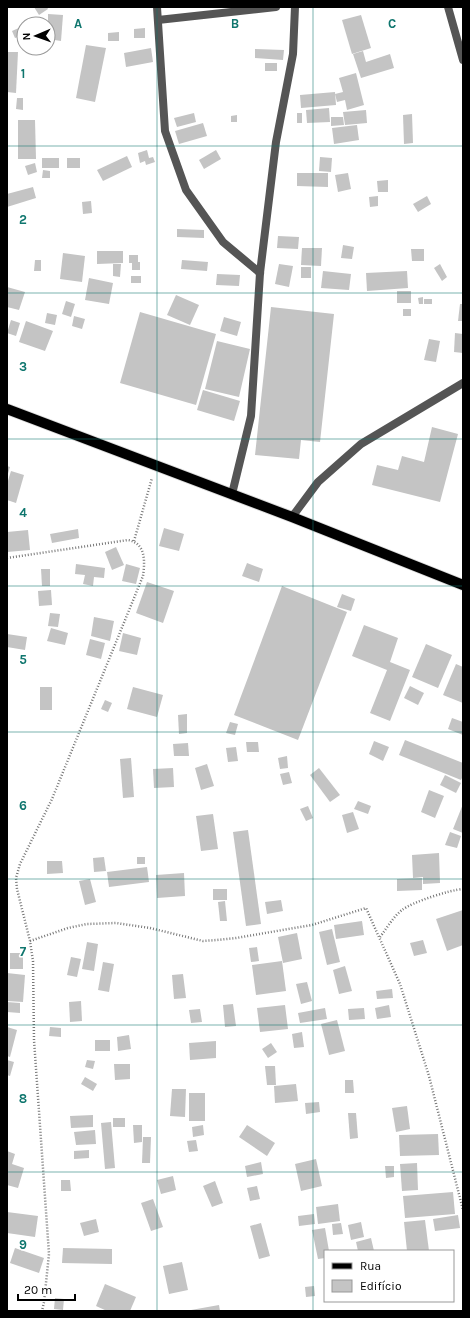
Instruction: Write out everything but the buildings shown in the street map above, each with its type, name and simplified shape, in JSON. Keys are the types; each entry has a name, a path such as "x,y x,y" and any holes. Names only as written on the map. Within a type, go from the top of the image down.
{"main road":[{"path":"7,409 292,517 463,585"}],"street":[{"path":"157,7 165,131 186,190 223,242 260,273"},
{"path":"158,20 276,7"},
{"path":"232,494 251,416 260,273 276,142 293,54 295,7"},
{"path":"448,7 463,60"},
{"path":"292,517 318,482 361,444 463,383"}],"path":[{"path":"134,541 155,465"},
{"path":"7,558 128,540 134,541 140,546 144,554 145,564 143,576 52,799 20,864 16,878 17,889 30,941 33,961 34,1040 49,1254 42,1311"},
{"path":"380,937 393,918 410,905 463,889"},
{"path":"30,941 68,928 87,924 116,923 150,928 203,941 229,939 312,925 366,908 400,984 429,1076 463,1210"}]}
